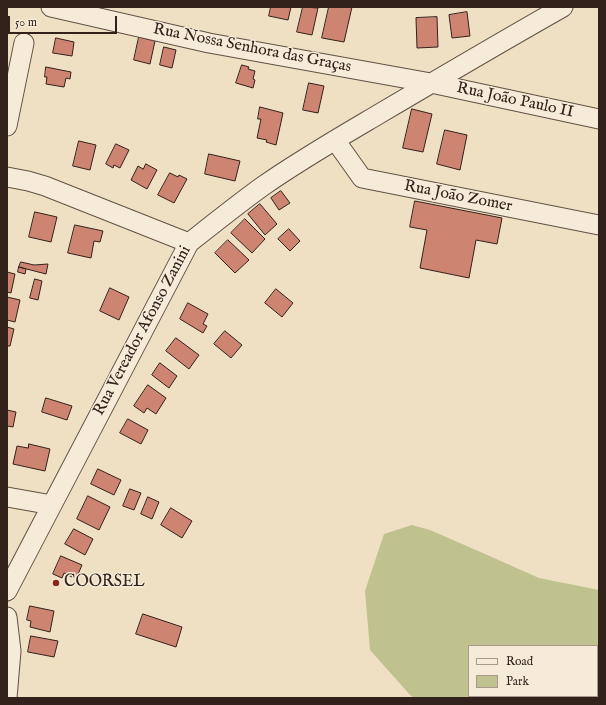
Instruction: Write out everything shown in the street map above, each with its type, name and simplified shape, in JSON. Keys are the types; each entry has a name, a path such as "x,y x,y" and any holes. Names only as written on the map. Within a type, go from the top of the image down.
{"street":[{"name":"Rua Nossa Senhora das Graças","path":"51,7 235,48 431,83"},
{"name":"Rua Vereador Afonso Zanini","path":"7,591 189,243 264,185 335,140 563,7"},
{"path":"7,126 24,43"},
{"name":"Rua João Paulo II","path":"431,83 599,119"},
{"name":"Rua João Zomer","path":"335,140 362,178 599,225"},
{"path":"7,177 45,186 189,243"},
{"path":"7,497 52,505"},
{"path":"7,617 11,651 7,698"}],"green space":[{"path":"412,525 430,530 539,578 599,590 599,698 415,698 411,696 370,650 365,591 384,534"}],"building":[{"path":"271,7 291,7 288,20 269,16"},
{"path":"303,7 318,8 312,35 297,32"},
{"path":"329,7 352,7 344,42 322,38"},
{"path":"467,12 470,36 452,38 449,15"},
{"path":"437,17 438,47 417,48 416,18"},
{"path":"139,37 155,41 150,64 134,60"},
{"path":"56,38 74,42 72,56 53,53"},
{"path":"164,47 176,50 172,68 160,65"},
{"path":"242,65 255,71 253,88 236,83"},
{"path":"46,67 71,72 70,79 66,78 64,87 46,84"},
{"path":"309,83 324,86 318,113 303,110"},
{"path":"260,107 283,113 276,145 266,142 267,140 257,138 261,119 258,119"},
{"path":"412,109 432,114 423,152 403,148"},
{"path":"445,130 467,135 460,170 437,164"},
{"path":"79,141 96,145 90,170 73,166"},
{"path":"116,144 129,150 120,168 114,165 113,168 106,164"},
{"path":"209,154 240,161 235,181 205,174"},
{"path":"146,164 157,170 147,189 131,180 138,166 143,169"},
{"path":"170,173 187,179 174,203 158,195"},
{"path":"281,191 290,203 279,210 271,198"},
{"path":"415,201 502,218 497,244 476,240 469,278 420,268 427,230 410,227"},
{"path":"260,204 277,224 265,235 248,214"},
{"path":"35,212 57,217 51,242 29,237"},
{"path":"245,219 265,239 252,253 231,233"},
{"path":"75,225 103,231 100,242 94,241 91,258 68,253"},
{"path":"289,229 300,241 290,251 278,239"},
{"path":"228,240 249,260 235,273 215,253"},
{"path":"21,262 34,265 48,264 46,274 19,267"},
{"path":"19,267 26,269 25,274 18,272"},
{"path":"7,272 15,274 11,293 7,292"},
{"path":"35,279 42,281 38,300 30,298"},
{"path":"110,288 129,297 119,320 100,311"},
{"path":"276,289 293,303 282,317 265,303"},
{"path":"7,297 20,300 15,322 7,320"},
{"path":"188,303 208,314 203,324 207,326 203,333 180,319"},
{"path":"7,327 14,329 10,346 7,346"},
{"path":"225,331 242,345 231,358 214,344"},
{"path":"176,338 199,355 189,369 166,351"},
{"path":"160,363 177,376 169,388 152,375"},
{"path":"148,385 166,398 156,414 147,408 144,413 134,406"},
{"path":"46,398 72,406 67,420 42,412"},
{"path":"7,410 16,412 13,427 7,426"},
{"path":"128,419 148,430 141,444 120,433"},
{"path":"29,444 50,449 45,471 13,464 17,446 28,448"},
{"path":"98,469 121,480 114,495 91,484"},
{"path":"130,489 141,493 134,510 123,506"},
{"path":"88,496 110,507 99,530 77,519"},
{"path":"148,497 159,502 152,519 141,514"},
{"path":"171,508 192,521 182,538 161,525"},
{"path":"74,529 93,539 85,555 65,544"},
{"path":"61,556 82,565 76,579 64,573 62,578 53,574"},
{"path":"30,606 54,611 50,632 30,627 31,621 27,620"},
{"path":"143,614 182,627 176,647 136,634"},
{"path":"31,636 58,641 54,657 28,652"}],"place":[{"name":"COORSEL","path":"56,583"}]}
